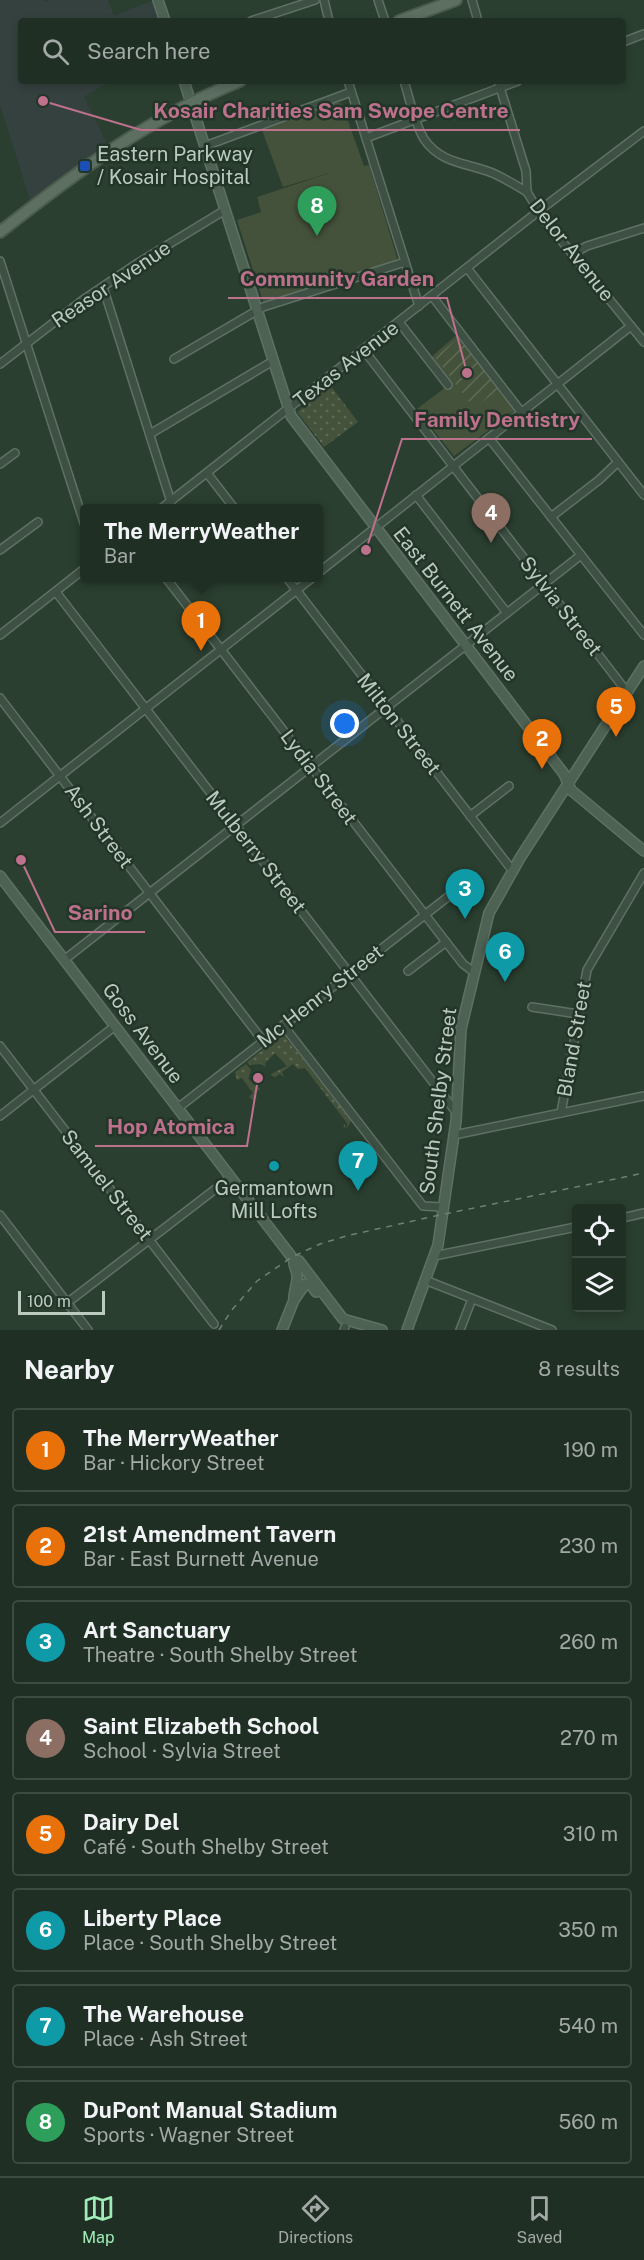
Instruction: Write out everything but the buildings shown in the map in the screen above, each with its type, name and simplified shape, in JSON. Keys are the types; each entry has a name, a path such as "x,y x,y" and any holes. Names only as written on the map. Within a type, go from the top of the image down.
{"main road":[{"path":"160,0 164,18"},
{"path":"407,18 456,0"},
{"name":"East Burnett Avenue","path":"185,84 291,416 564,774 571,790 644,851"},
{"path":"0,232 100,156 157,120 233,84"},
{"name":"South Shelby Street","path":"407,1330 438,1245 454,1135 460,1036 489,913 512,870 644,666"},
{"name":"Goss Avenue","path":"0,876 294,1260 299,1261 343,1319 382,1330"},
{"path":"282,1330 294,1300 297,1276 294,1260"},
{"path":"294,1300 303,1285 309,1284 342,1322 375,1330"}],"street":[{"path":"260,18 315,0"},
{"path":"324,0 328,18"},
{"path":"378,0 384,18"},
{"path":"472,0 477,18"},
{"path":"626,41 644,34"},
{"path":"349,84 419,306"},
{"path":"405,84 425,140 441,156 453,162 492,172 527,192"},
{"path":"366,138 499,85"},
{"name":"Delor Avenue","path":"499,85 526,171 527,192 543,218 574,253 644,342"},
{"path":"205,146 351,92"},
{"name":"Texas Avenue","path":"168,504 540,210 644,131"},
{"name":"Reasor Avenue","path":"0,364 103,286 147,256 225,210"},
{"path":"574,253 587,246 644,228"},
{"path":"0,261 80,511"},
{"path":"174,359 263,307 405,262"},
{"path":"467,268 644,495"},
{"path":"103,286 171,502"},
{"path":"432,296 522,413"},
{"path":"399,322 448,385"},
{"path":"323,569 632,326"},
{"name":"Sylvia Street","path":"363,349 627,692"},
{"path":"150,434 273,361"},
{"path":"489,438 644,635"},
{"path":"0,464 15,453"},
{"path":"551,517 599,480 618,462"},
{"path":"207,473 231,504"},
{"path":"416,495 507,614"},
{"path":"0,550 38,522"},
{"path":"64,960 581,555"},
{"path":"0,635 80,573"},
{"name":"Lydia Street","path":"169,582 463,964 475,973"},
{"name":"Milton Street","path":"290,582 512,870"},
{"path":"0,823 307,582"},
{"name":"Mulberry Street","path":"56,592 456,1112"},
{"name":"Ash Street","path":"0,698 263,1041"},
{"path":"470,816 509,786"},
{"name":"Bland Street","path":"561,1113 586,970 644,873"},
{"name":"Mc Henry Street","path":"178,1108 463,885"},
{"path":"408,971 446,942"},
{"path":"532,1007 578,1014"},
{"path":"283,1025 423,1206 443,1207"},
{"path":"0,1116 115,1026"},
{"name":"Samuel Street","path":"0,1046 214,1324"},
{"path":"454,1135 644,1096"},
{"path":"67,1303 231,1177"},
{"path":"626,1217 644,1214"},
{"path":"0,1215 88,1330"},
{"path":"434,1256 572,1228"},
{"path":"425,1280 552,1330"},
{"path":"460,1330 472,1299"}],"shaded area":[{"path":"0,0 44,0 45,2 50,0 108,0 114,16 154,0 159,18 18,18 18,84 106,84 84,97 108,146 31,203 0,105"}],"green space":[{"path":"338,102 342,104 364,166 369,165 398,261 264,304 237,220 261,212 257,197 336,171 283,187 262,130"},
{"path":"459,333 517,409 454,456 417,409 451,383 430,358"},
{"path":"459,338 499,389 474,408 435,357"},
{"path":"330,385 358,422 324,447 297,412"},
{"path":"283,1034 351,1121 347,1128 343,1127 345,1124 347,1127 347,1123 305,1068 298,1069 293,1064 282,1072 284,1077 280,1074 275,1077 271,1074 287,1066 275,1053 265,1063 266,1067 261,1064 250,1065 247,1062"},
{"path":"246,1064 251,1070 248,1078 260,1089 254,1094 257,1098 253,1100 249,1097 253,1093 242,1078 237,1080 235,1072"}],"railway":[{"path":"219,1330 231,1311 257,1281 292,1257 320,1244 435,1216 644,1173"}],"place":[{"name":"Kosair Charities Sam Swope Centre","path":"43,101"},
{"name":"Eastern Parkway / Kosair Hospital","path":"85,166"},
{"name":"DuPont Manual Stadium","path":"317,236"},
{"name":"Community Garden","path":"467,373"},
{"name":"Saint Elizabeth School","path":"491,543"},
{"name":"Family Dentistry","path":"366,550"},
{"name":"The MerryWeather","path":"201,651"},
{"name":"Dairy Del","path":"616,737"},
{"name":"21st Amendment Tavern","path":"542,769"},
{"name":"Sarino","path":"21,860"},
{"name":"Art Sanctuary","path":"465,919"},
{"name":"Liberty Place","path":"505,982"},
{"name":"Hop Atomica","path":"258,1078"},
{"name":"Germantown Mill Lofts","path":"274,1166"},
{"name":"The Warehouse","path":"358,1191"}]}
